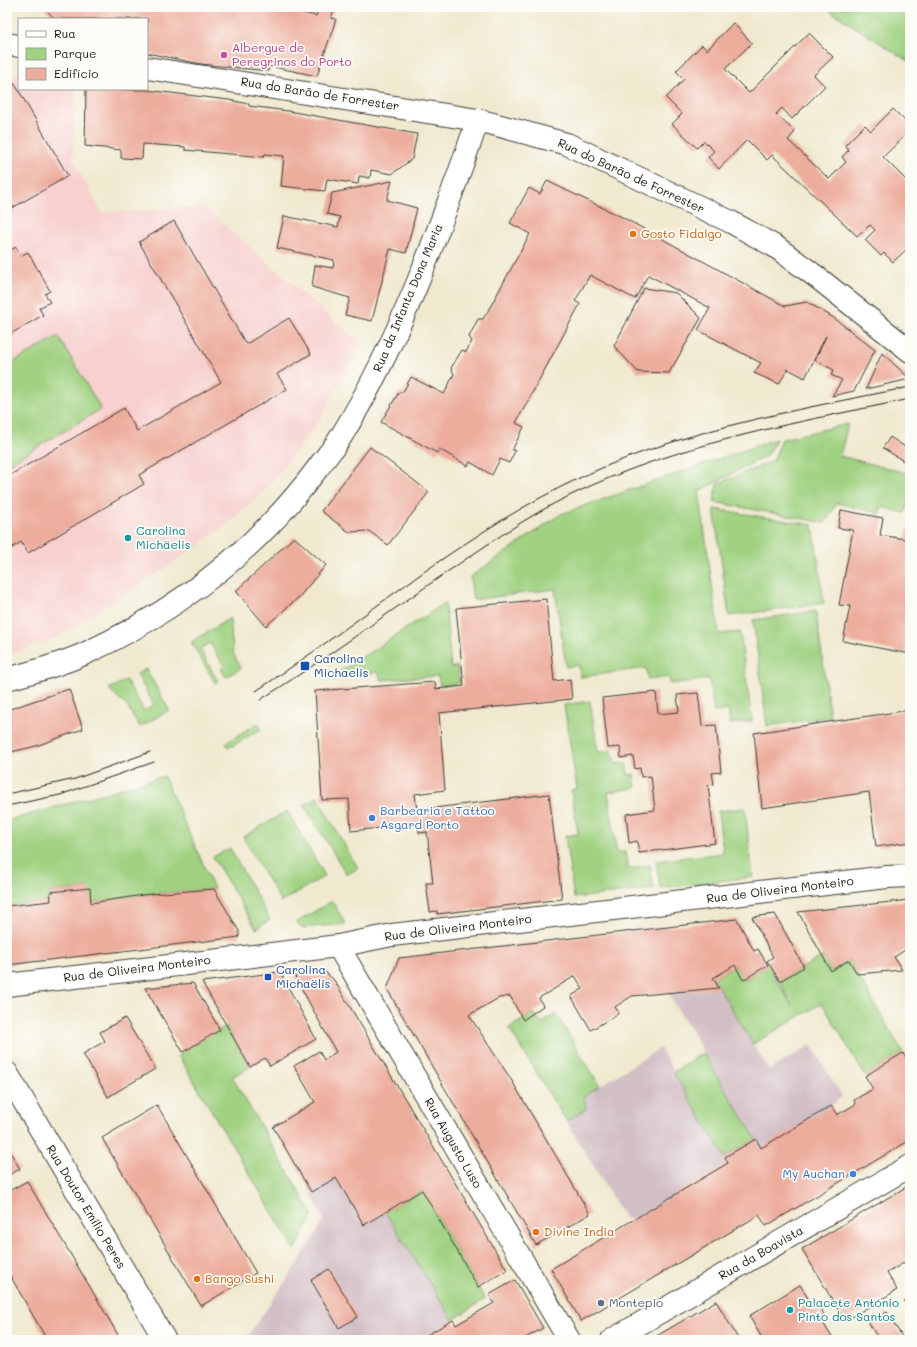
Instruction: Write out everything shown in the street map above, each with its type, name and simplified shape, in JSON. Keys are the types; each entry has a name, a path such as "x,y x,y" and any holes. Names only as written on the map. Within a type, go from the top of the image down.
{"street":[{"path":"7,44 18,46"},
{"name":"Rua do Barão de Forrester","path":"148,68 478,120 568,144 731,222 776,247 818,278 910,351"},
{"name":"Rua da Infanta Dona Maria","path":"7,679 83,654 148,620 177,602 205,583 235,559 262,534 303,488 341,436 388,352 433,243 478,120"},
{"name":"Rua de Oliveira Monteiro","path":"7,985 338,946 392,935 887,877 910,876"},
{"name":"Rua Augusto Luso","path":"338,946 569,1340"},
{"name":"Rua Doutor Emílio Peres","path":"7,1073 166,1340"},
{"name":"Rua da Boavista","path":"612,1340 910,1166"}],"shaded area":[{"path":"7,73 18,74 18,90 76,90 73,160 102,213 204,207 360,343 341,382 319,421 265,490 222,529 148,580 54,639 7,655"},
{"path":"719,988 769,1070 811,1045 842,1096 831,1106 761,1148 668,993"},
{"path":"660,1048 728,1163 632,1220 625,1218 566,1121 586,1109 584,1096"},
{"path":"336,1178 364,1225 385,1212 453,1320 418,1340 245,1340 299,1262 324,1220 311,1192","holes":["329,1270 357,1317 339,1328 311,1280"]}],"green space":[{"path":"824,7 910,7 910,62 903,58"},
{"path":"58,336 101,409 7,465 7,366"},
{"path":"848,424 840,456 910,474 910,496 905,513 881,507 880,514 837,503 825,523 714,502 717,484 773,461 782,439"},
{"path":"776,439 768,455 699,491 719,634 740,632 752,721 730,724 728,710 714,712 709,679 670,684 669,677 648,680 646,668 580,677 579,665 566,667 555,589 473,600 470,577 561,514"},
{"path":"714,509 813,525 824,603 729,616"},
{"path":"445,603 451,668 457,666 460,683 440,686 438,676 381,680 378,672 329,679"},
{"path":"816,611 830,717 767,726 753,620"},
{"path":"230,618 233,653 241,668 226,677 221,669 224,666 210,643 200,649 218,681 215,683 191,642"},
{"path":"146,669 169,710 140,727 127,706 109,689 126,680 144,711 154,705 137,674"},
{"path":"590,701 598,752 612,750 615,764 626,763 628,775 634,774 636,788 608,792 617,853 625,852 628,869 650,865 654,889 574,898 565,836 578,834 571,790 577,789 564,705"},
{"path":"258,723 261,729 229,748 226,743"},
{"path":"164,776 214,889 150,894 91,903 89,888 50,892 51,901 7,906 7,821"},
{"path":"317,797 358,868 347,875 304,805"},
{"path":"745,808 753,877 660,888 656,861 723,853 718,811"},
{"path":"287,811 325,876 281,902 243,837"},
{"path":"230,848 270,920 256,929 213,857"},
{"path":"332,901 346,924 301,928 297,922"},
{"path":"823,956 831,971 849,960 903,1053 865,1076 822,1003 753,1044 713,978 735,965 744,980 768,965 792,1006 780,981"},
{"path":"534,1013 541,1023 556,1014 600,1086 584,1096 586,1109 566,1121 509,1028"},
{"path":"226,1026 250,1067 232,1077 313,1215 295,1250 178,1055"},
{"path":"703,1053 756,1139 725,1157 673,1072"},
{"path":"422,1190 485,1299 453,1320 385,1212"}],"building":[{"path":"43,7 281,7 316,16 319,7 335,7 331,18 336,19 317,76 269,66 268,71 201,64 148,53 148,18 54,18"},
{"path":"733,23 752,43 725,69 749,93 809,33 833,57 814,75 825,86 792,119 782,108 776,114 795,132 788,140 829,179 846,162 842,157 849,150 845,145 865,125 871,131 893,109 910,126 910,131 883,157 908,182 910,180 910,246 893,262 884,253 881,256 865,240 875,230 870,225 857,236 772,155 767,160 747,140 719,169 708,157 714,151 704,141 697,148 672,124 682,114 666,98 684,79 676,71 702,45 707,50"},
{"path":"15,84 68,176 7,211 7,88"},
{"path":"86,90 146,90 229,100 249,104 249,106 288,111 417,134 412,159 392,174 371,170 370,178 359,176 358,184 327,179 325,191 281,186 284,156 265,154 264,157 185,150 185,147 143,144 142,159 121,158 121,150 85,146"},
{"path":"392,181 387,200 417,208 406,253 390,249 372,321 345,315 350,298 312,287 315,265 333,268 334,260 277,248 284,216 338,227 340,217 327,214 332,193"},
{"path":"547,181 622,217 785,306 807,302 834,318 875,350 854,391 832,396 842,380 831,375 834,370 815,360 826,336 805,378 788,369 779,384 754,373 761,363 698,330 710,308 648,275 635,299 590,275 575,301 580,304 516,423 524,427 512,450 515,451 509,463 500,459 492,475 470,462 468,466 439,449 437,453 381,422 399,392 403,392 411,377 444,394 454,374 451,368 462,350 466,352 472,341 469,337 478,319 483,319 488,311 530,234 510,223 529,188 540,194"},
{"path":"174,221 246,344 289,318 311,354 277,374 287,389 139,475 144,484 28,553 21,542 7,551 7,477 124,408 137,431 221,382 139,242"},
{"path":"16,247 21,256 28,252 50,291 45,294 50,302 39,308 43,315 7,336 7,252"},
{"path":"644,288 676,293 701,318 669,373 638,372 614,346"},
{"path":"882,353 910,379 866,389"},
{"path":"890,437 910,450 910,465 883,448"},
{"path":"370,447 429,492 388,545 369,531 349,532 321,511"},
{"path":"841,510 883,518 880,535 905,539 910,522 910,654 843,641 850,606 839,605 853,530 838,528"},
{"path":"294,537 326,565 299,597 266,626 236,591"},
{"path":"546,599 554,681 570,679 572,699 439,713 445,790 415,794 417,810 549,794 562,899 437,914 437,911 430,912 426,883 433,883 427,832 419,833 418,824 351,831 349,799 322,800 315,691 435,682 436,689 464,686 456,608"},
{"path":"69,689 83,729 36,746 7,753 7,710"},
{"path":"656,692 658,714 679,712 677,695 698,693 702,726 716,725 721,772 712,773 714,784 708,785 715,843 639,853 637,841 629,843 626,814 655,810 651,776 641,777 640,768 635,769 633,756 621,758 620,747 608,748 602,698"},
{"path":"910,710 910,842 876,847 869,792 762,808 754,733"},
{"path":"90,888 91,903 150,894 214,889 239,931 239,937 7,965 7,906 51,901 50,892"},
{"path":"910,900 910,947 894,957 902,970 857,974 849,960 831,971 798,912"},
{"path":"775,914 804,967 780,981 767,961 773,957 752,917"},
{"path":"737,919 754,951 758,949 768,965 743,980 735,965 713,978 719,988 632,996 615,1007 619,1013 591,1030 571,996 583,989 575,976 539,998 543,1006 523,1020 510,996 499,998 469,1015 512,1081 590,1214 536,1245 387,989 399,958"},
{"path":"312,969 324,971 334,980 507,1270 478,1287 422,1190 364,1225 336,1178 311,1192 273,1127 315,1102 294,1066 319,1051 324,1060 336,1052 292,971"},
{"path":"280,972 316,1039 270,1066 265,1058 250,1067 202,982"},
{"path":"193,983 220,1030 183,1052 145,988"},
{"path":"125,1018 155,1069 108,1097 83,1054 105,1041 100,1032"},
{"path":"903,1053 910,1065 910,1140 766,1226 759,1215 581,1321 551,1269 728,1163 725,1157 756,1139 761,1148 831,1106 837,1115 856,1104 854,1100 873,1089 865,1076"},
{"path":"157,1105 256,1273 201,1306 102,1138"},
{"path":"7,1147 20,1169 7,1176"},
{"path":"27,1181 121,1340 47,1340 7,1270 7,1192"},
{"path":"906,1187 910,1195 910,1259 887,1273 897,1290 845,1321 802,1249"},
{"path":"329,1269 358,1317 339,1328 311,1280"},
{"path":"515,1280 543,1328 522,1340 418,1340 453,1320 456,1325 494,1303 489,1295"},
{"name":"Palacete António Pinto dos Santos","path":"800,1285 812,1305 817,1302 824,1315 820,1318 833,1339 754,1340 761,1336 749,1316"},
{"path":"910,1298 910,1312 904,1301"},
{"path":"716,1301 739,1340 650,1340"},
{"path":"887,1312 904,1340 879,1340 869,1323"}],"tram line":[{"path":"256,691 294,666 406,584 482,532 561,487 645,451 688,437 776,414 910,387"},
{"path":"260,700 331,653 492,541 523,521 571,495 653,461 737,436 910,399"},
{"path":"7,794 75,779 150,752"},
{"path":"7,806 60,795 154,762"}],"place":[{"name":"Albergue de Peregrinos do Porto","path":"224,55"},
{"name":"Gosto Fidalgo","path":"633,234"},
{"name":"Carolina Michäelis","path":"128,538"},
{"name":"Carolina Michaelis","path":"305,666"},
{"name":"Barbearia e Tattoo Asgard Porto","path":"372,818"},
{"name":"Carolina Michaëlis","path":"268,977"},
{"name":"My Auchan","path":"853,1174"},
{"name":"Divine India","path":"536,1232"},
{"name":"Bango Sushi","path":"197,1279"},
{"name":"Montepio","path":"601,1303"},
{"name":"Palacete António Pinto dos Santos","path":"790,1310"}]}
